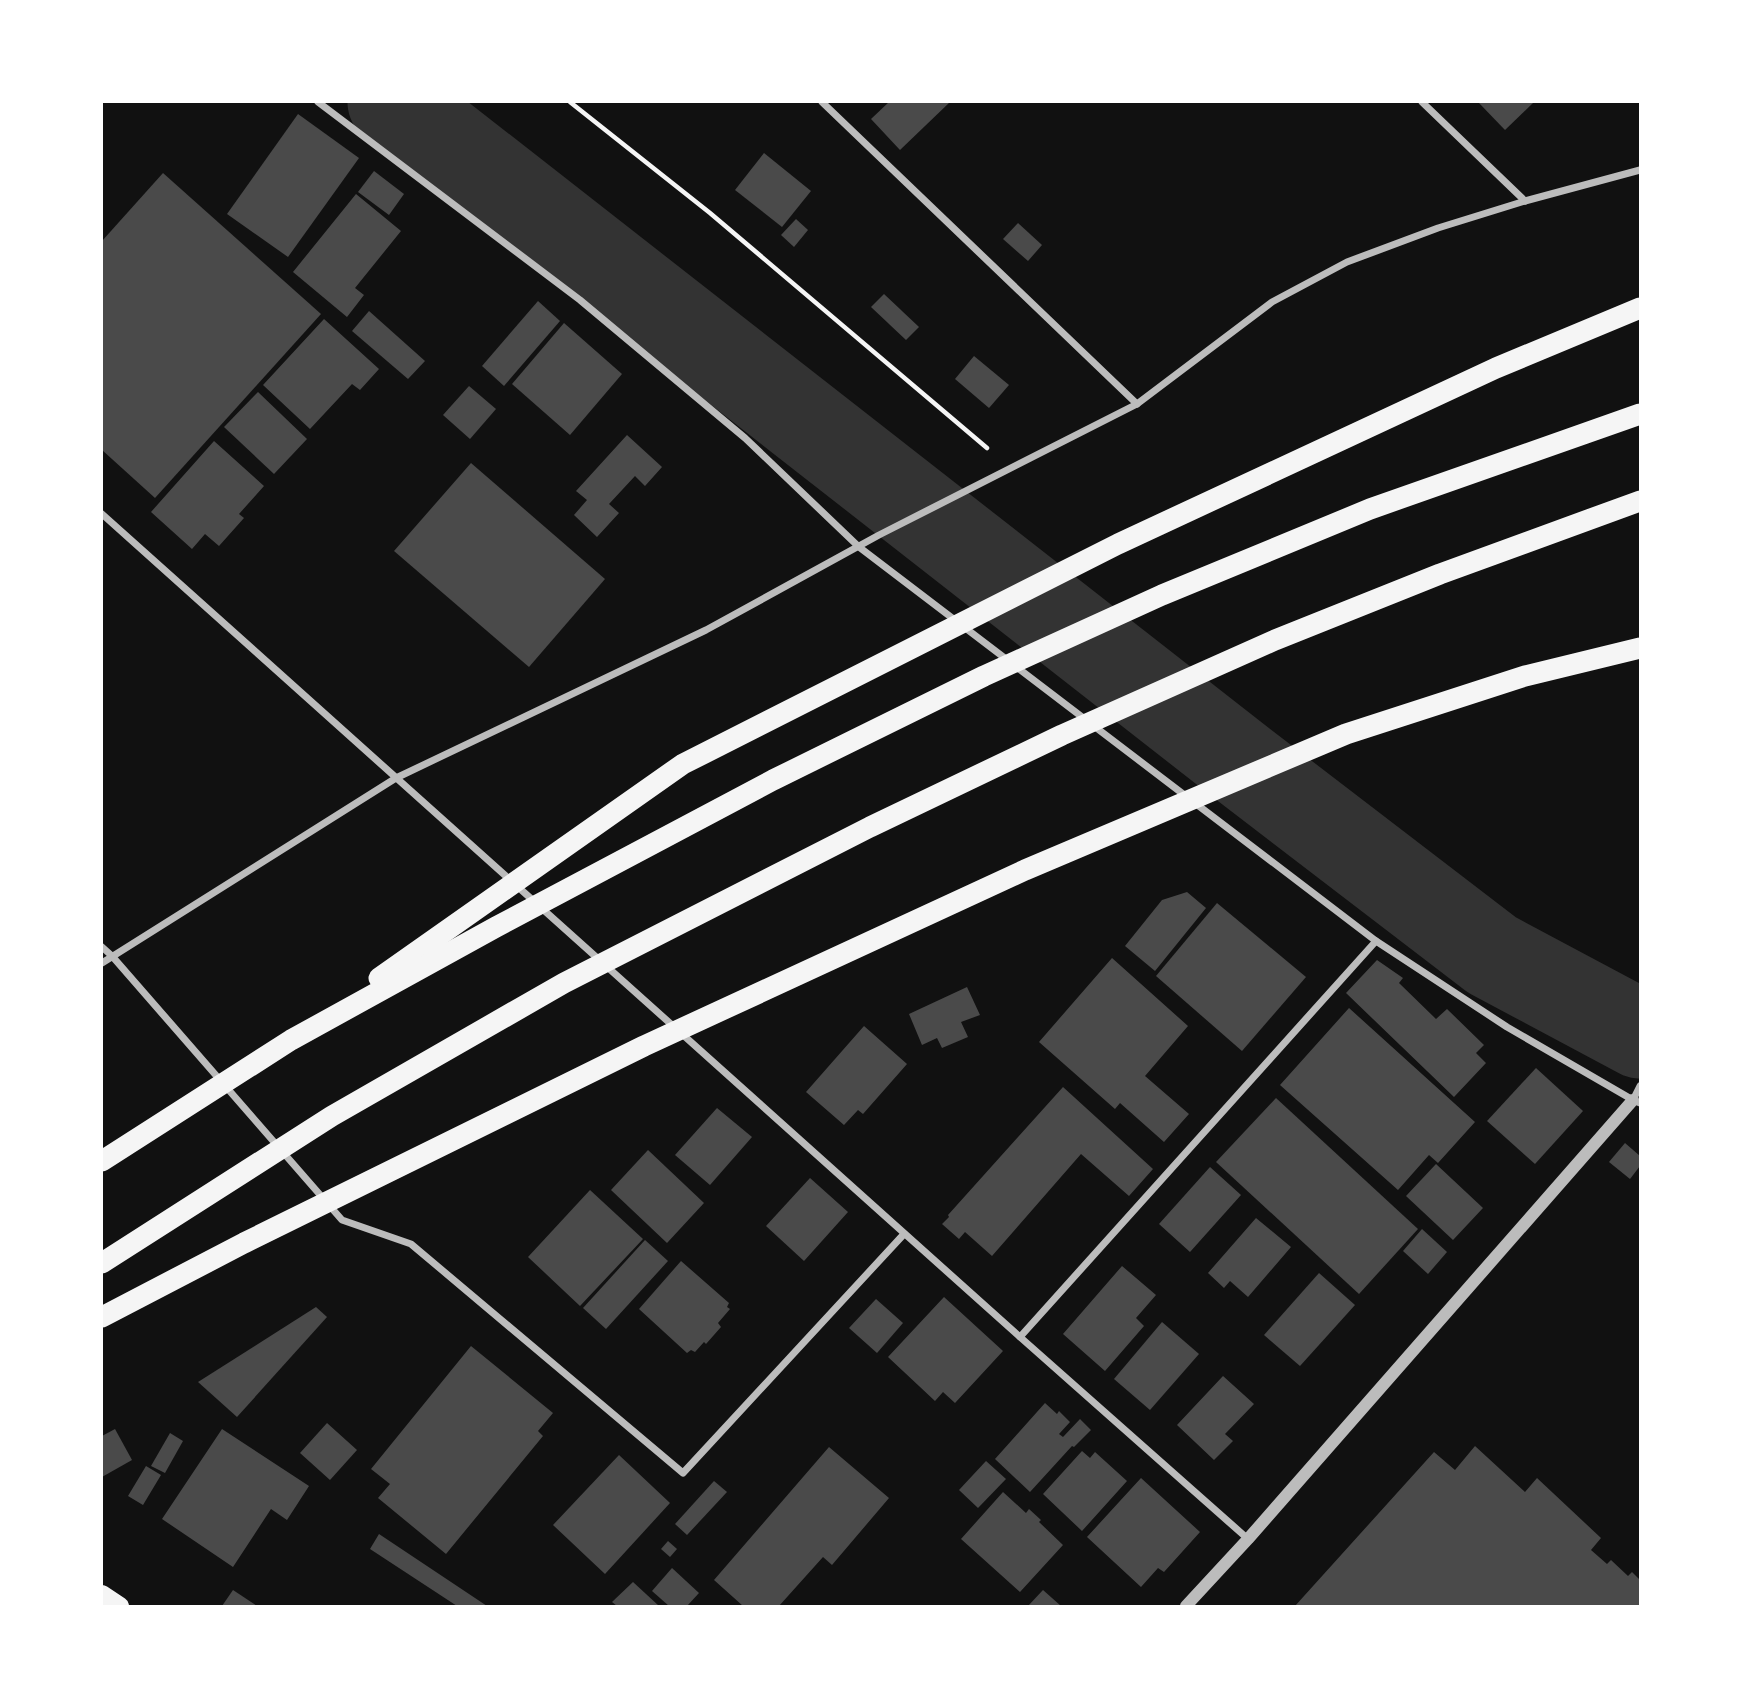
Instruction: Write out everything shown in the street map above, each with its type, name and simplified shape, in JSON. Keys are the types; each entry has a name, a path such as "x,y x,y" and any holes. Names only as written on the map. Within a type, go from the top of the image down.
{"highway":[{"path":"102,1161 291,1040 682,764 1118,544 1496,368 1640,308"},
{"path":"291,1040 496,927 773,780 984,676 1162,595 1370,509 1640,414"},
{"path":"102,1263 332,1116 564,983 906,810 1062,735 1275,640 1440,574 1640,501"},
{"path":"102,1317 644,1046 1025,870 1346,734 1525,676 1640,648"}],"main road":[{"path":"102,1594 120,1606"}],"street":[{"path":"318,102 580,300 745,438 859,547 1376,941 1507,1027 1637,1101"},
{"path":"822,102 1137,404"},
{"path":"1422,102 1525,201"},
{"path":"102,963 396,779 706,629 880,535 1137,404 1272,302 1347,262 1438,228 1640,170"},
{"path":"102,514 1248,1539"},
{"path":"1020,1337 1376,941"},
{"path":"102,947 342,1220 411,1244 682,1473 904,1234"},
{"path":"1186,1606 1637,1101 1640,1086"}],"path":[{"path":"570,102 710,213 1011,468"}],"building":[{"path":"889,102 950,102 900,150 871,119"},
{"path":"1478,102 1534,102 1505,130"},
{"path":"298,114 359,158 288,257 227,214"},
{"path":"764,153 811,191 782,227 735,190"},
{"path":"374,171 404,194 389,215 358,192"},
{"path":"163,173 321,314 155,498 102,450 102,241"},
{"path":"356,194 401,231 355,288 364,295 347,317 293,272"},
{"path":"796,219 808,230 794,247 781,235"},
{"path":"1018,223 1042,245 1028,261 1003,239"},
{"path":"884,294 919,327 906,340 871,307"},
{"path":"538,301 560,321 504,386 482,366"},
{"path":"369,311 425,361 408,379 352,331"},
{"path":"324,319 379,369 360,390 352,384 310,429 263,385"},
{"path":"564,323 622,374 570,435 512,384"},
{"path":"974,356 1009,385 989,408 955,379"},
{"path":"469,386 496,409 470,439 443,415"},
{"path":"258,392 307,439 274,474 224,427"},
{"path":"627,435 662,467 645,486 635,476 609,504 619,513 597,537 574,515 587,500 576,491"},
{"path":"214,441 264,486 239,514 244,518 219,546 205,534 192,549 151,512"},
{"path":"471,463 605,579 529,667 394,551"},
{"path":"1187,892 1206,908 1155,971 1125,946 1162,900"},
{"path":"1217,903 1306,977 1242,1051 1156,976"},
{"path":"1112,958 1188,1026 1145,1076 1189,1114 1164,1142 1120,1103 1115,1109 1039,1042"},
{"path":"1377,960 1403,978 1399,983 1436,1019 1447,1009 1484,1045 1476,1053 1486,1063 1454,1097 1346,993"},
{"path":"967,987 980,1015 961,1022 968,1037 942,1048 937,1038 922,1045 909,1014"},
{"path":"1349,1008 1475,1122 1438,1163 1429,1155 1398,1190 1280,1085"},
{"path":"864,1026 907,1064 863,1114 858,1110 844,1125 806,1092"},
{"path":"1536,1068 1583,1111 1535,1164 1487,1121"},
{"path":"1063,1087 1153,1169 1129,1196 1081,1154 992,1256 965,1232 959,1239 942,1224 948,1215"},
{"path":"1276,1098 1418,1229 1359,1294 1216,1162"},
{"path":"717,1108 752,1137 710,1185 675,1155"},
{"path":"1625,1143 1640,1156 1640,1166 1630,1179 1609,1162"},
{"path":"648,1150 704,1203 667,1243 611,1190"},
{"path":"1436,1164 1483,1208 1453,1240 1406,1196"},
{"path":"1210,1167 1241,1195 1190,1252 1159,1224"},
{"path":"810,1178 848,1212 804,1261 766,1226"},
{"path":"590,1190 643,1239 580,1306 528,1257"},
{"path":"1256,1218 1291,1247 1248,1297 1230,1281 1224,1288 1208,1273"},
{"path":"1422,1229 1447,1252 1428,1274 1403,1251"},
{"path":"645,1240 668,1261 606,1329 583,1308"},
{"path":"681,1261 729,1303 727,1307 730,1309 718,1323 721,1327 706,1344 704,1342 695,1352 691,1350 687,1353 639,1309"},
{"path":"1122,1266 1156,1295 1136,1318 1144,1326 1105,1371 1063,1334"},
{"path":"1319,1273 1355,1305 1300,1366 1264,1335"},
{"path":"944,1297 1003,1351 955,1403 943,1392 935,1401 888,1357"},
{"path":"876,1299 903,1323 877,1353 849,1328"},
{"path":"316,1307 327,1317 237,1417 198,1382"},
{"path":"1162,1322 1199,1354 1150,1410 1114,1379"},
{"path":"471,1346 553,1413 538,1431 543,1436 446,1554 378,1498 390,1484 371,1469"},
{"path":"1223,1376 1254,1404 1225,1434 1233,1441 1214,1460 1177,1425"},
{"path":"1045,1403 1057,1414 1059,1411 1070,1422 1059,1434 1063,1437 1080,1419 1091,1430 1072,1446 1030,1492 995,1459"},
{"path":"327,1423 357,1450 330,1480 300,1453"},
{"path":"115,1429 132,1460 102,1477 102,1436"},
{"path":"222,1429 309,1486 287,1520 271,1509 233,1567 162,1519"},
{"path":"170,1433 183,1441 165,1473 151,1466"},
{"path":"1475,1446 1525,1492 1537,1478 1601,1538 1591,1550 1607,1564 1611,1560 1628,1576 1632,1572 1640,1580 1640,1606 1295,1606 1434,1452 1455,1470"},
{"path":"829,1447 889,1498 832,1565 823,1557 779,1606 743,1606 714,1580"},
{"path":"1082,1451 1090,1458 1095,1452 1127,1481 1082,1531 1043,1494"},
{"path":"619,1455 670,1503 605,1574 553,1525"},
{"path":"986,1461 1006,1479 978,1508 959,1490"},
{"path":"146,1466 161,1475 143,1505 128,1496"},
{"path":"1141,1478 1200,1532 1164,1572 1158,1568 1141,1587 1087,1537"},
{"path":"714,1481 727,1492 687,1535 675,1524"},
{"path":"1003,1492 1026,1513 1029,1509 1063,1545 1020,1592 961,1539"},
{"path":"379,1534 487,1606 457,1606 370,1549"},
{"path":"668,1541 677,1549 670,1557 661,1549"},
{"path":"672,1568 699,1593 687,1606 669,1606 652,1591"},
{"path":"633,1582 659,1606 617,1606 612,1602"},
{"path":"233,1590 257,1606 222,1606"},
{"path":"1043,1590 1061,1606 1028,1606"}],"waterway":[{"path":"392,102 442,138 1244,765 1492,955 1640,1034"}]}
